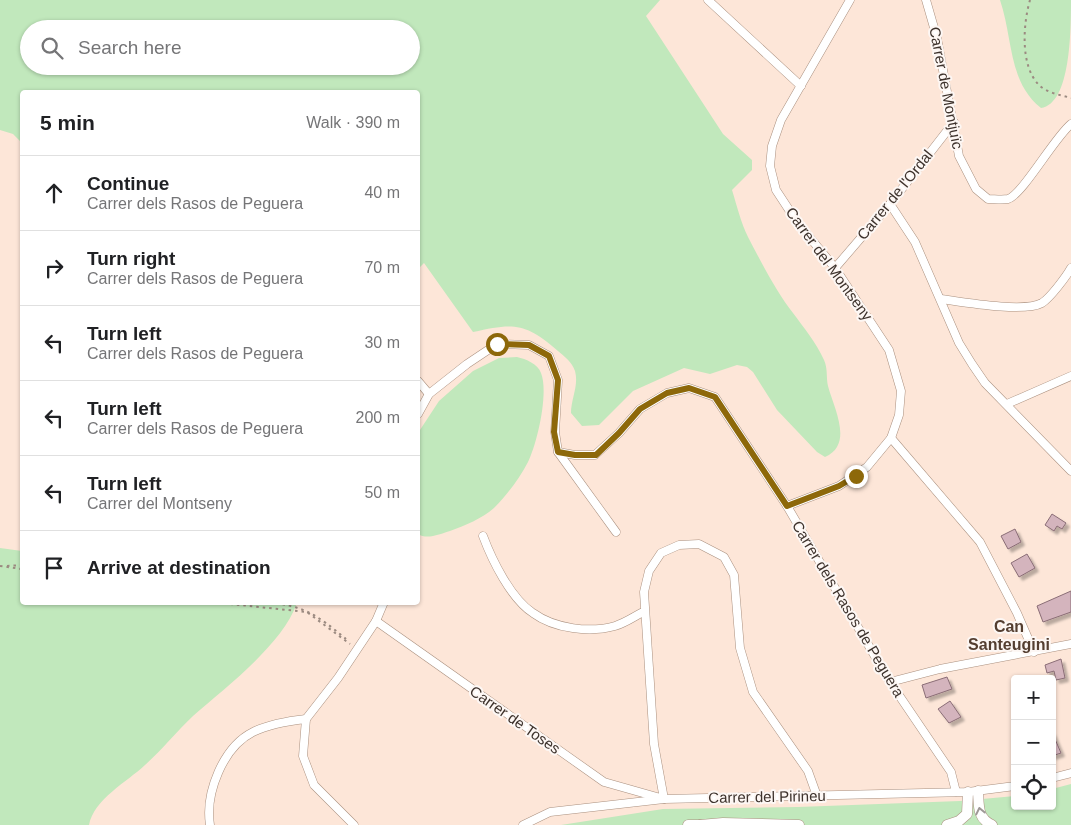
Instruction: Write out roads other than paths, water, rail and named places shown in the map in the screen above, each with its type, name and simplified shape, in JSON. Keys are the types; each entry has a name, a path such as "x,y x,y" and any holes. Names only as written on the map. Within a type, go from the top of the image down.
{"main road":[{"path":"947,825 959,821 967,814 973,791"},
{"path":"973,791 979,813 985,822 992,825"},
{"path":"688,825 723,823 799,825"}],"street":[{"path":"708,0 801,86 850,0"},
{"name":"Carrer de Montjuïc","path":"926,0 937,38 959,156 976,189 988,199 1008,199 1022,189 1041,159 1071,124"},
{"name":"Carrer del Montseny","path":"787,506 839,486 867,467 891,438 899,415 901,391 889,350 835,268 797,222 776,190 770,166 772,146 781,120 801,86"},
{"name":"Carrer de l'Ordal","path":"835,268 890,204 954,122"},
{"path":"890,204 915,242 958,343 985,383 1071,470"},
{"path":"941,300 1019,308 1042,303 1067,276 1071,268"},
{"path":"420,410 429,394 467,364 497,344 529,345 549,356 558,380 554,432 558,452 616,532"},
{"path":"1007,404 1071,376"},
{"path":"420,383 429,394"},
{"name":"Carrer dels Rasos de Peguera","path":"558,452 575,455 596,455 640,409 667,393 689,388 715,397 787,506 890,682 951,772 956,792"},
{"path":"891,438 980,542 1017,613 1034,652"},
{"path":"482,536 495,567 532,613 559,626 586,629 616,626 643,612"},
{"path":"664,799 654,744 643,612 644,592 648,571 661,553 679,546 699,544 724,557 734,575 740,648 753,692 808,771 817,796"},
{"path":"354,825 314,784 303,756 306,719 376,621 383,605"},
{"name":"Carrer de Toses","path":"376,621 604,782 664,799"},
{"path":"890,682 1071,644"},
{"path":"210,825 208,815 214,784 228,754 252,732 284,722 306,719"},
{"path":"1056,777 1071,773"},
{"name":"Carrer del Pirineu","path":"523,825 550,812 664,799 956,792 1011,786"}],"district":[{"name":"Can Santeugini","path":"1009,635"}]}
